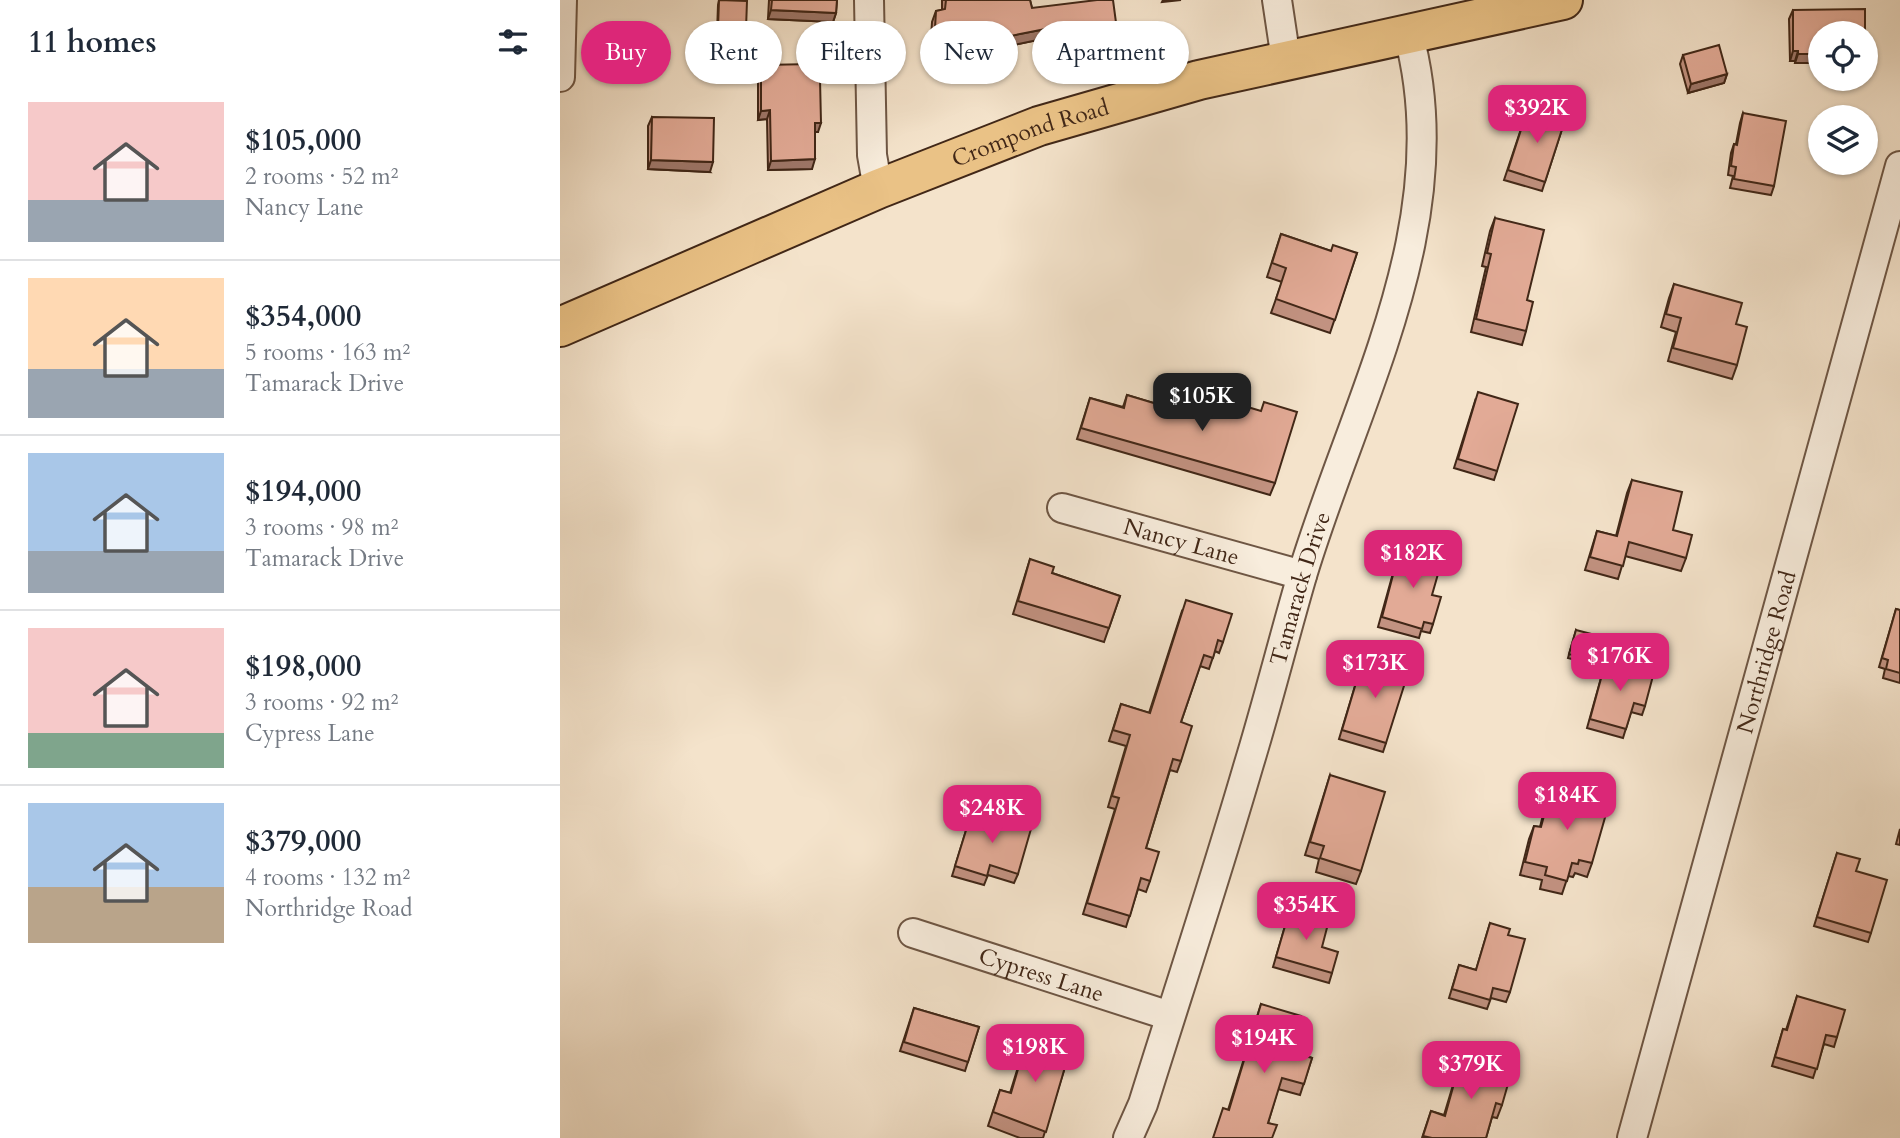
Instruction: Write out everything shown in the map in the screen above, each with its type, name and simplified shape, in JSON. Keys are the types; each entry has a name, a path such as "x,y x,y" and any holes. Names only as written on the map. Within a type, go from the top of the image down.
{"main road":[{"name":"Crompond Road","path":"560,327 878,189 1039,126 1199,79 1563,0"}],"street":[{"path":"560,77 562,0"},
{"path":"869,0 872,155 878,189"},
{"path":"1277,0 1286,60"},
{"name":"Tamarack Drive","path":"1128,1138 1143,1104 1248,767 1302,575 1381,354 1415,229 1420,151 1416,64 1408,33"},
{"name":"Northridge Road","path":"1632,1138 1900,166"},
{"name":"Nancy Lane","path":"1062,508 1302,575"},
{"name":"Cypress Lane","path":"913,933 1170,1016"}],"building":[{"path":"719,0 747,1 746,21 718,21"},
{"path":"772,0 837,0 836,13 771,10"},
{"path":"946,0 1030,0 1032,8 1113,0 1116,21 1032,21 1032,32 1018,34 1018,21 935,21 936,11 945,9"},
{"path":"1865,9 1865,21 1808,21 1808,54 1798,54 1798,51 1793,51 1793,10"},
{"path":"1719,45 1727,74 1691,84 1683,55"},
{"path":"796,64 796,84 820,84 821,123 815,123 815,159 771,161 770,110 761,111 761,84 782,84 782,65"},
{"path":"1528,108 1565,120 1545,182 1508,170"},
{"path":"1743,113 1786,121 1774,186 1734,179 1736,167 1731,166 1734,144 1737,145"},
{"path":"652,117 714,118 713,162 651,160"},
{"path":"1495,218 1544,230 1527,300 1533,302 1526,331 1476,319 1491,254 1487,253"},
{"path":"1281,234 1331,251 1333,245 1357,253 1335,320 1276,299 1286,268 1272,263"},
{"path":"1674,284 1742,303 1736,324 1747,327 1737,365 1673,348 1681,318 1666,314"},
{"path":"1478,392 1518,404 1497,471 1458,459"},
{"path":"1127,395 1207,419 1214,397 1261,411 1264,402 1297,412 1275,483 1081,428 1090,398 1124,408"},
{"path":"1632,480 1682,492 1673,530 1692,535 1686,558 1629,542 1623,566 1590,557 1597,531 1617,536"},
{"path":"1400,548 1442,560 1432,595 1441,597 1433,624 1424,622 1422,629 1382,617"},
{"path":"1030,559 1054,567 1052,573 1120,596 1109,628 1018,601"},
{"path":"1186,600 1232,614 1223,642 1218,640 1213,658 1204,655 1181,722 1192,726 1181,761 1173,759 1146,848 1159,852 1150,881 1141,878 1130,916 1087,903 1119,798 1112,796 1130,735 1113,730 1121,704 1150,713"},
{"path":"1896,609 1900,610 1900,673 1886,669 1888,660 1882,658"},
{"path":"1576,630 1603,637 1597,661 1569,654"},
{"path":"1364,656 1409,670 1386,743 1342,730"},
{"path":"1606,660 1654,672 1645,706 1634,703 1626,729 1590,719"},
{"path":"1330,775 1385,792 1361,871 1320,858 1324,846 1310,842"},
{"path":"1552,786 1610,800 1592,863 1579,860 1578,864 1572,863 1567,881 1545,875 1547,867 1525,862 1534,826 1541,827"},
{"path":"972,811 1031,829 1018,874 990,865 987,876 955,866"},
{"path":"1837,853 1860,859 1856,871 1887,880 1871,933 1817,917"},
{"path":"1290,909 1329,920 1322,947 1338,952 1332,973 1276,957"},
{"path":"1490,923 1510,929 1508,935 1525,939 1510,992 1493,988 1490,1000 1452,989 1459,965 1476,970"},
{"path":"1797,996 1845,1010 1837,1037 1826,1035 1817,1069 1775,1057 1783,1029 1787,1030"},
{"path":"1261,1004 1301,1016 1297,1026 1301,1027 1293,1052 1312,1058 1304,1084 1282,1078 1268,1123 1277,1125 1272,1138 1213,1138 1223,1108 1229,1110"},
{"path":"914,1008 979,1027 968,1062 904,1042"},
{"path":"1028,1035 1068,1046 1062,1067 1065,1067 1046,1132 993,1112 1000,1090 1011,1093"},
{"path":"1462,1055 1512,1070 1502,1105 1496,1103 1486,1138 1423,1136 1431,1111 1445,1116"}]}
